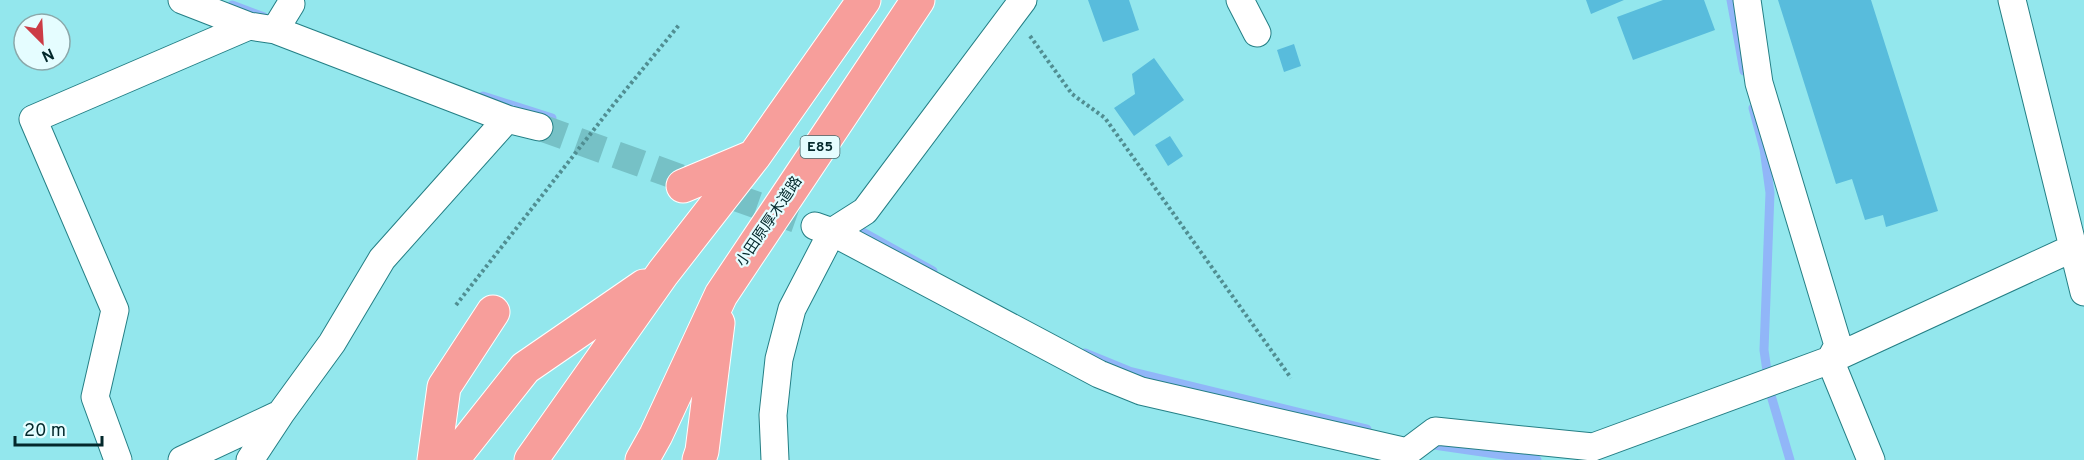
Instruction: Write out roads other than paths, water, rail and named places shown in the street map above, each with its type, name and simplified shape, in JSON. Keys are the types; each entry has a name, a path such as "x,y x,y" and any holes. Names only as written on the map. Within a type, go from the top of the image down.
{"highway":[{"path":"814,70 858,0"},
{"path":"531,460 663,273 755,155 864,0"},
{"name":"小田原厚木道路","path":"642,460 657,435 721,295 918,0"},
{"path":"683,186 755,155"},
{"path":"452,460 525,368 663,273"},
{"name":"小田原厚木道路","path":"699,460 721,295"},
{"path":"434,460 444,387 493,312"}],"street":[{"path":"182,0 507,119 539,127"},
{"path":"1240,0 1257,33"},
{"path":"1747,0 1759,83 1838,345 1830,360"},
{"path":"2012,0 2084,292"},
{"path":"118,460 95,398 116,310 33,119 143,70 262,28 291,4"},
{"path":"775,460 773,415 779,359 792,309 824,229 865,211 1018,7"},
{"path":"250,460 332,343 382,259 507,119"},
{"path":"824,229 1099,374 1141,391 1405,456 1435,430 1593,447 1830,360 2073,248"},
{"path":"1830,360 1871,460"},
{"path":"182,460 281,413"}],"waterway":[{"path":"1731,0 1744,71"},
{"path":"232,5 264,17"},
{"path":"483,96 552,118"},
{"path":"1753,108 1764,149 1770,193 1764,350 1770,392 1790,460"},
{"path":"859,230 933,271"},
{"path":"1085,353 1129,371 1367,429"},
{"path":"1427,444 1537,460"}],"tunnel":[{"path":"539,127 815,226"}]}
